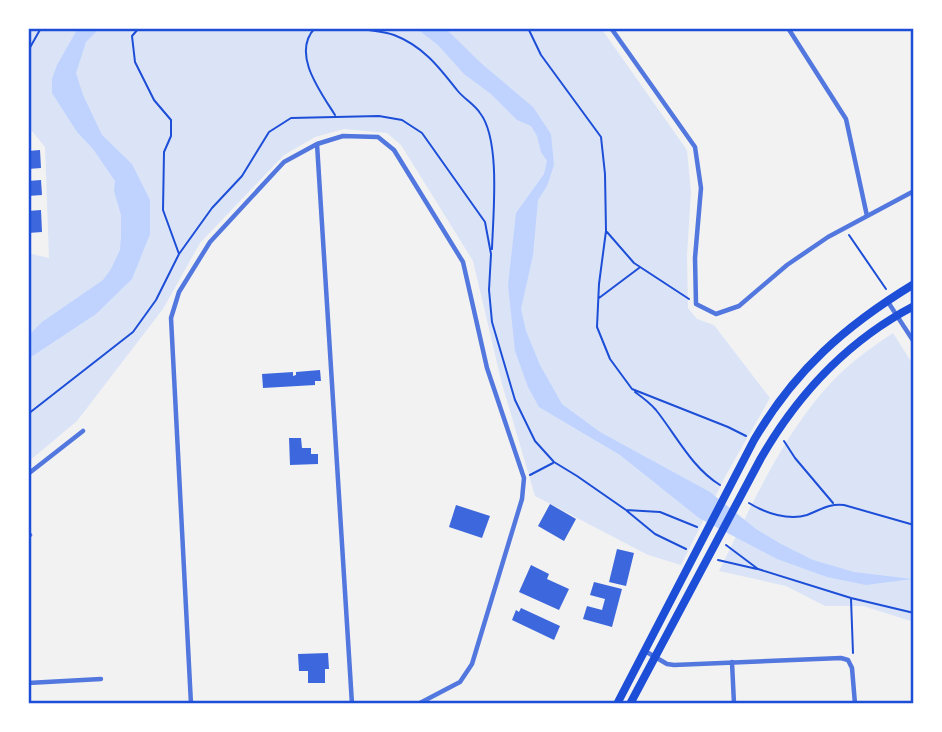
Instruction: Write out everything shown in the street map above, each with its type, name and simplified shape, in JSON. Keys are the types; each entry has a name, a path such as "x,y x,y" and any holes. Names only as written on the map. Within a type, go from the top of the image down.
{"main road":[{"path":"617,704 754,440 780,400 811,362 848,328 914,284"},
{"path":"630,704 720,546 751,478 778,431 804,395 835,362 865,337 914,306"}],"street":[{"path":"611,28 695,147 701,188 695,258 696,304 716,314 739,306 787,265 844,228 914,191"},
{"path":"788,28 846,119 867,216"},
{"path":"191,704 172,318 179,292 210,242 284,162 317,144 343,136 378,137 394,150 463,262 487,368 524,478 522,499 472,664 460,682 418,704"},
{"path":"317,144 352,704"},
{"path":"887,300 914,342"},
{"path":"28,474 83,431"},
{"path":"645,651 670,665 834,658 848,660 852,668 855,704"},
{"path":"732,662 734,704"},
{"path":"28,683 101,679"}],"path":[{"path":"28,51 41,28"},
{"path":"139,28 132,36 135,62 154,100 170,120 171,136 164,152 163,210 179,254"},
{"path":"315,28 308,36 305,52 315,83 335,116"},
{"path":"358,28 393,34 430,56 460,93 480,112 489,129 494,206 489,290 492,322 515,400 536,441 554,462 626,510 660,512 703,531"},
{"path":"528,28 541,55 601,137 606,231 597,327 610,359 632,388 654,408 687,453 713,481 723,487"},
{"path":"28,414 133,332 156,300 179,254 212,208 242,176 269,132 291,118 379,116 402,120 422,134 485,222 491,254"},
{"path":"844,228 886,289"},
{"path":"606,231 640,267 696,304"},
{"path":"598,299 640,267"},
{"path":"632,388 754,440"},
{"path":"778,431 795,458 834,503 914,525"},
{"path":"524,478 542,471 554,462"},
{"path":"744,500 755,507 785,517 804,516 834,503"},
{"path":"720,546 758,569 851,598 914,613"},
{"path":"848,660 853,652 851,598"}],"shaded area":[{"path":"28,28 601,28 687,150 691,192 687,256 688,308 697,319 714,325 770,398 726,475 681,565 648,555 535,496 502,384 473,261 401,145 387,133 344,129 315,137 284,155 200,243 163,309 77,421 28,462 28,253 49,258 45,147 32,131 28,131"},
{"path":"893,333 914,366 914,622 863,606 825,606 786,586 719,571 762,485 795,429 814,403 858,358"}],"water":[{"path":"78,28 100,28 86,42 76,73 102,135 132,164 150,200 150,234 132,279 96,314 28,359 28,336 42,322 103,280 120,250 121,215 114,191 115,181 93,149 77,132 52,93 52,79 57,65"},
{"path":"416,28 445,28 533,107 551,134 554,165 547,186 538,200 533,255 521,309 526,331 540,365 562,404 600,432 710,492 756,529 813,560 854,572 912,579 866,585 827,577 777,559 699,518 620,455 539,407 528,387 515,351 508,285 516,213 544,174 547,161 531,126 517,120 491,94 464,74 438,45"}],"building":[{"path":"40,150 41,168 28,169 28,151"},
{"path":"41,180 42,195 28,196 28,181"},
{"path":"41,210 42,232 28,233 28,211"},
{"path":"320,370 321,381 315,381 315,385 263,388 262,374 293,372 293,376 296,372"},
{"path":"289,438 301,438 302,448 311,448 311,454 318,454 318,464 290,465"},
{"path":"550,504 576,519 564,541 538,526"},
{"path":"456,505 490,516 482,538 449,527"},
{"path":"617,549 634,553 626,586 609,582"},
{"path":"531,565 549,574 547,579 569,589 559,610 519,592"},
{"path":"594,582 622,589 612,627 583,619 587,606 602,610 605,599 590,595"},
{"path":"521,608 560,626 554,640 512,620 516,610 519,612"},
{"path":"328,653 329,669 325,669 325,683 308,683 308,671 299,671 298,654"}]}
